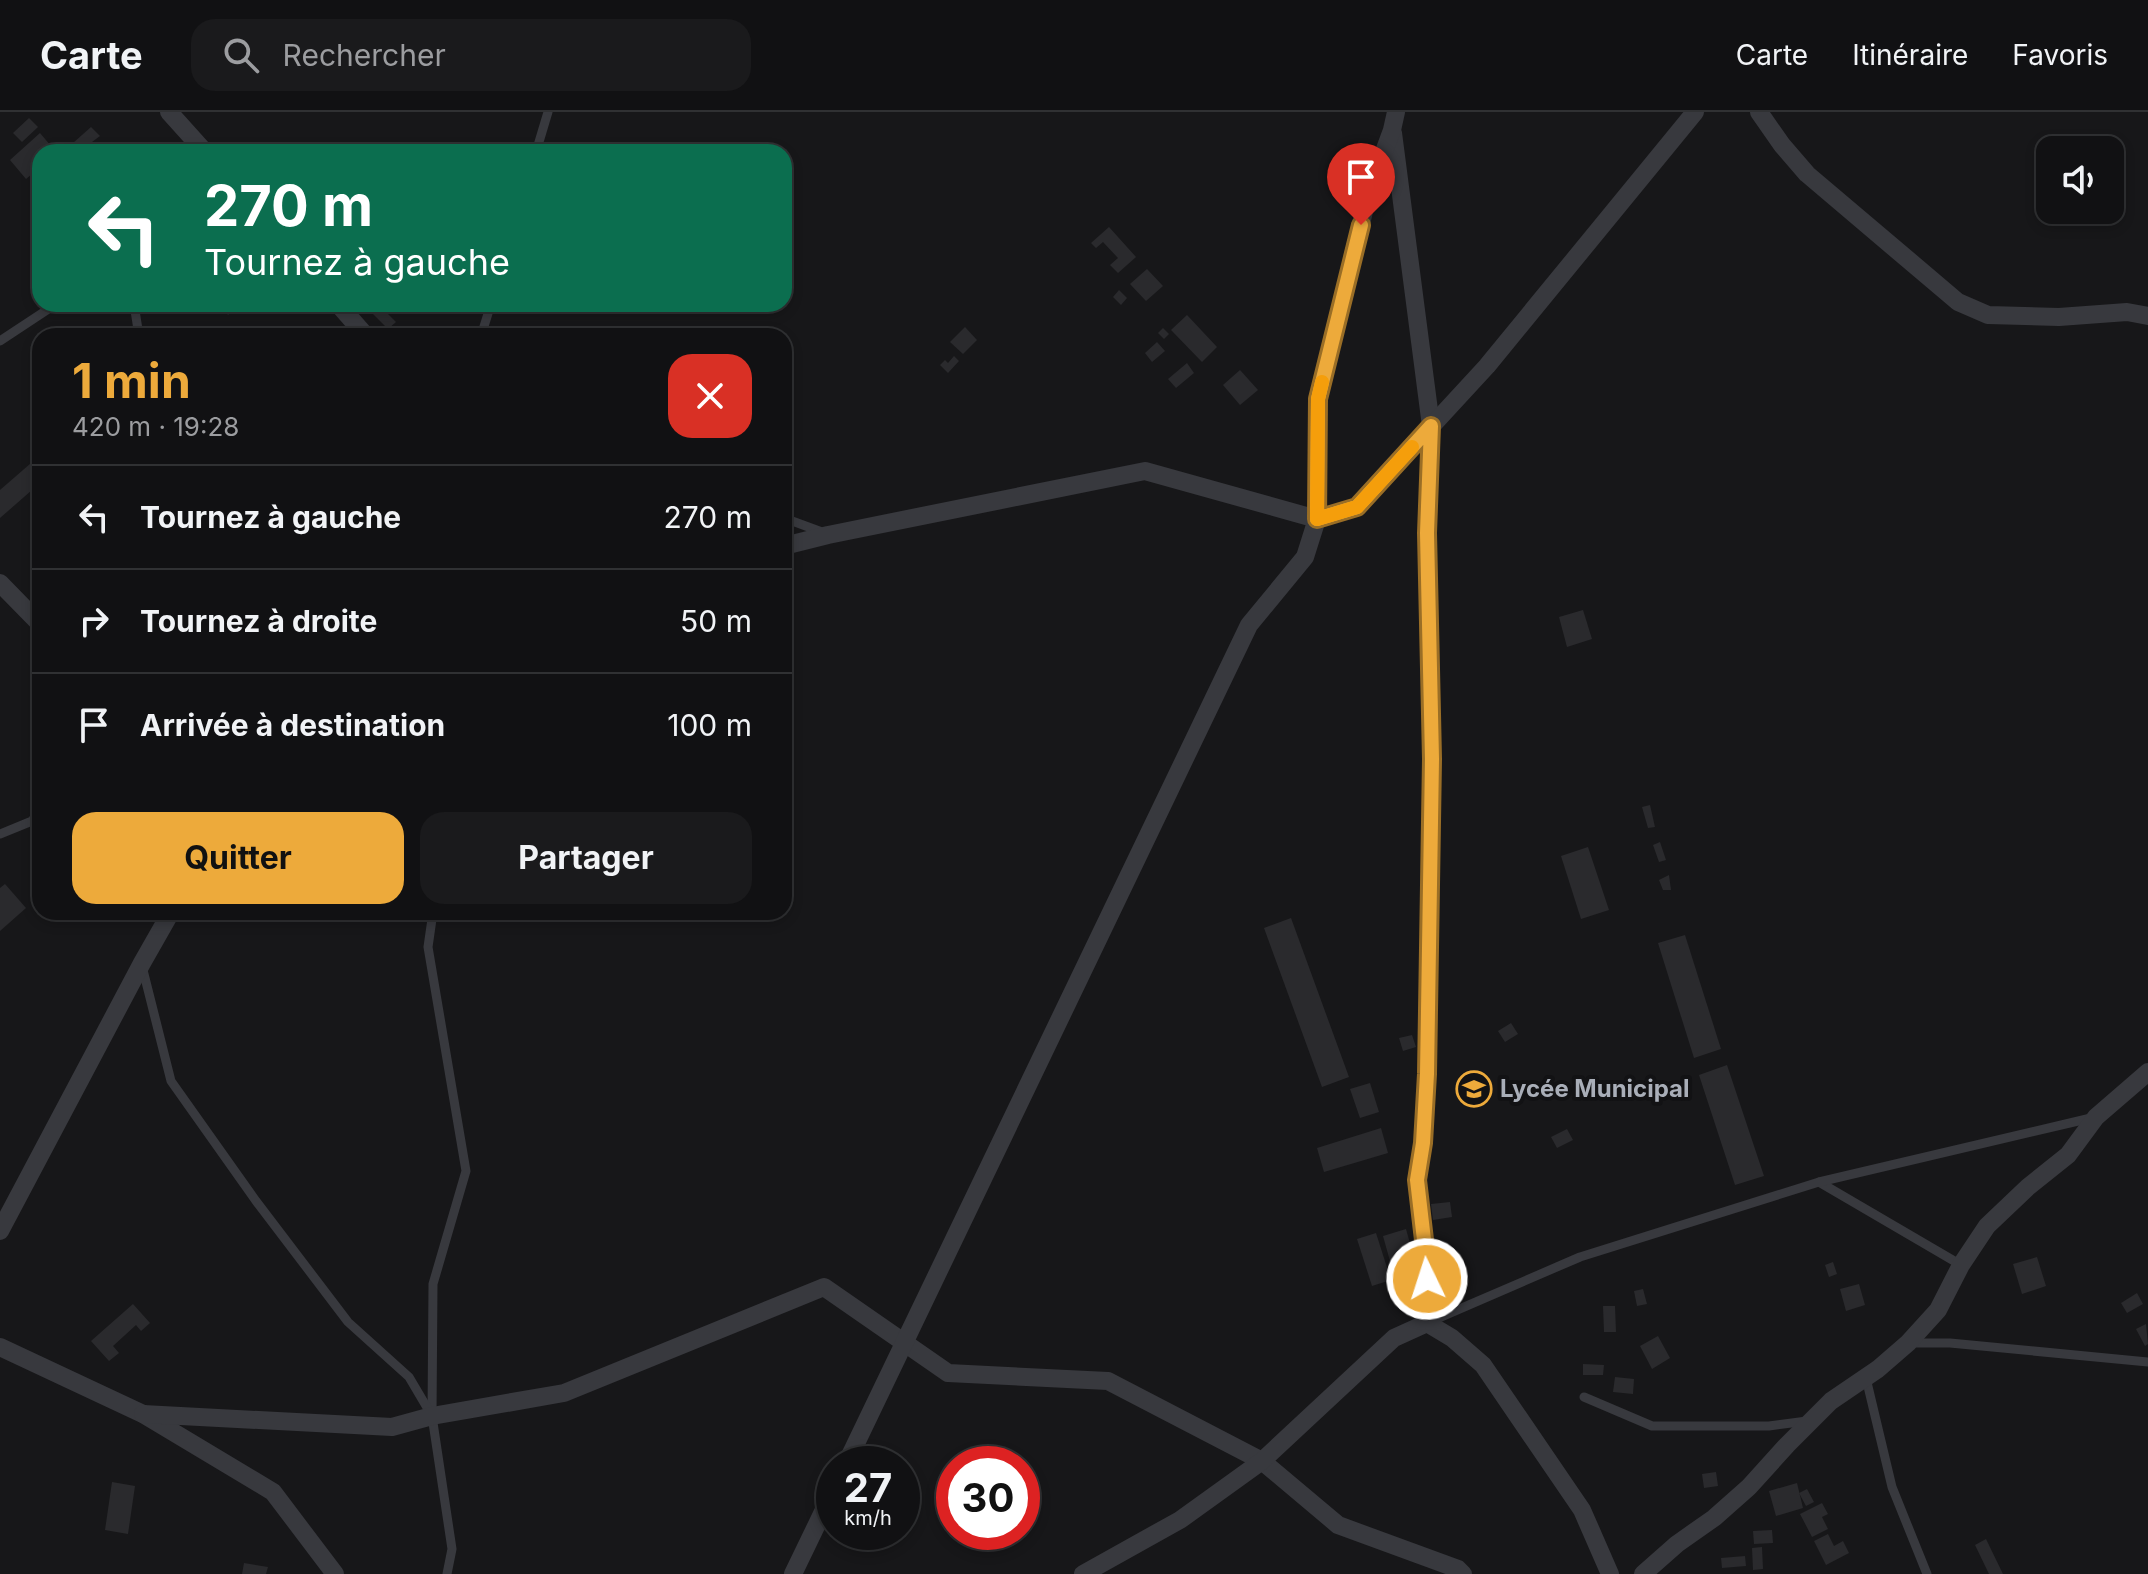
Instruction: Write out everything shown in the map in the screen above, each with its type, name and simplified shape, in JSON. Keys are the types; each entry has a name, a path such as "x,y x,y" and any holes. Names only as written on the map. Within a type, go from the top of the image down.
{"street":[{"path":"169,112 198,144"},
{"path":"792,544 1145,471 1317,519 1357,507 1487,366 1695,112"},
{"path":"1759,112 1807,174 1958,302 1988,315 2059,317 2127,312 2148,316"},
{"path":"1394,121 1431,426 1427,533 1432,759 1427,1074 1423,1143 1417,1180 1426,1257 1427,1323"},
{"path":"855,1446 1249,625 1305,557 1317,519 1318,399 1368,195 1394,121"},
{"path":"345,312 359,328"},
{"path":"0,583 32,616"},
{"path":"0,1231 166,920"},
{"path":"1643,1574 1749,1487 1831,1401 1866,1378 1908,1343 1938,1310 1961,1265 1987,1226 2068,1155 2096,1117 2148,1072"},
{"path":"143,1414 392,1427 432,1416 564,1393 824,1287 948,1373 1108,1381 1262,1461 1338,1525 1458,1569 1463,1574"},
{"path":"1083,1574 1180,1520 1262,1461 1394,1338 1427,1323"},
{"path":"1427,1323 1452,1338 1483,1365 1582,1510 1610,1574"},
{"path":"0,1347 143,1414 273,1492 335,1574"},
{"path":"793,1574 816,1526"}],"lane":[{"path":"538,144 548,112"},
{"path":"0,341 44,312"},
{"path":"792,521 828,535"},
{"path":"0,834 32,821"},
{"path":"432,920 428,947 466,1171 433,1284 432,1416 452,1549 447,1574"},
{"path":"142,963 171,1081 256,1201 348,1322 409,1377 432,1416"},
{"path":"1427,1323 1580,1257 1819,1182 2096,1117"},
{"path":"1819,1182 1961,1265"},
{"path":"1908,1343 1950,1343 2148,1362"},
{"path":"1866,1378 1892,1487 1927,1574"},
{"path":"1584,1397 1652,1426 1769,1426 1811,1421"}],"building":[{"path":"29,118 38,127 22,142 13,133"},
{"path":"91,127 100,136 89,144 73,143"},
{"path":"40,133 49,144 32,144 32,174 26,179 10,160"},
{"path":"1109,227 1136,257 1118,273 1110,265 1118,258 1103,242 1096,248 1091,243"},
{"path":"1147,269 1163,286 1146,301 1130,284"},
{"path":"1119,290 1127,298 1121,305 1113,297"},
{"path":"386,312 396,322 387,328 373,314"},
{"path":"1187,315 1217,347 1202,362 1171,330"},
{"path":"965,327 977,340 963,354 950,342"},
{"path":"1163,328 1169,334 1164,339 1158,333"},
{"path":"1157,342 1165,351 1152,362 1145,353"},
{"path":"954,356 959,361 948,373 940,365 945,360 948,363"},
{"path":"1187,363 1194,373 1176,388 1168,379"},
{"path":"1240,370 1258,390 1240,405 1223,385"},
{"path":"32,462 32,490 0,518 0,490"},
{"path":"1583,610 1592,639 1567,647 1559,617"},
{"path":"1650,805 1655,827 1648,828 1642,807"},
{"path":"1660,842 1666,860 1659,862 1653,845"},
{"path":"1588,847 1609,910 1581,919 1561,856"},
{"path":"1669,875 1671,890 1663,890 1659,880"},
{"path":"5,884 26,908 0,931 0,888"},
{"path":"1291,918 1349,1077 1322,1087 1264,928"},
{"path":"1685,935 1721,1049 1694,1058 1658,943"},
{"path":"1511,1023 1518,1034 1505,1042 1498,1031"},
{"path":"1412,1035 1416,1047 1403,1051 1399,1038"},
{"path":"1727,1065 1764,1176 1735,1185 1699,1075"},
{"path":"1370,1083 1379,1112 1360,1118 1350,1089"},
{"path":"1381,1128 1388,1153 1324,1172 1317,1148"},
{"path":"1567,1129 1573,1140 1557,1148 1551,1137"},
{"path":"1450,1202 1452,1217 1433,1220 1431,1204"},
{"path":"1406,1229 1418,1272 1395,1279 1383,1236"},
{"path":"1376,1233 1391,1280 1372,1286 1357,1239"},
{"path":"2037,1257 2046,1286 2022,1294 2013,1264"},
{"path":"1833,1262 1837,1274 1829,1277 1825,1265"},
{"path":"1859,1284 1865,1305 1846,1311 1840,1289"},
{"path":"1643,1289 1647,1304 1637,1306 1634,1291"},
{"path":"2137,1293 2143,1304 2127,1313 2121,1303"},
{"path":"133,1304 150,1323 141,1331 136,1325 113,1346 119,1353 109,1361 91,1341"},
{"path":"1603,1306 1615,1306 1616,1332 1604,1332"},
{"path":"2146,1324 2148,1344 2145,1346 2136,1329"},
{"path":"1658,1336 1670,1358 1652,1369 1640,1346"},
{"path":"1583,1364 1604,1365 1603,1375 1583,1375"},
{"path":"1615,1377 1634,1379 1633,1394 1613,1392"},
{"path":"1716,1472 1718,1486 1704,1488 1702,1474"},
{"path":"112,1482 135,1486 128,1534 105,1530"},
{"path":"1797,1483 1803,1508 1776,1516 1769,1491"},
{"path":"1807,1489 1814,1502 1806,1506 1799,1493"},
{"path":"1822,1503 1828,1514 1822,1517 1828,1529 1812,1537 1800,1514"},
{"path":"1772,1530 1773,1543 1754,1544 1753,1531"},
{"path":"1828,1534 1834,1546 1843,1541 1849,1553 1826,1565 1814,1541"},
{"path":"1986,1539 2003,1574 1989,1574 1975,1545"},
{"path":"1762,1547 1763,1569 1753,1570 1752,1548"},
{"path":"1745,1556 1746,1566 1722,1568 1721,1558"},
{"path":"244,1563 268,1567 266,1574 242,1574"}],"slow traffic":[{"path":"1322,382 1318,399 1317,519 1357,507 1412,447"}],"place":[{"name":"Lycée Municipal","path":"1474,1089"}],"route":[{"path":"1361,225 1318,399 1317,519 1357,507 1431,426 1427,533 1432,832 1427,1074 1423,1143 1417,1180 1427,1279"}]}
